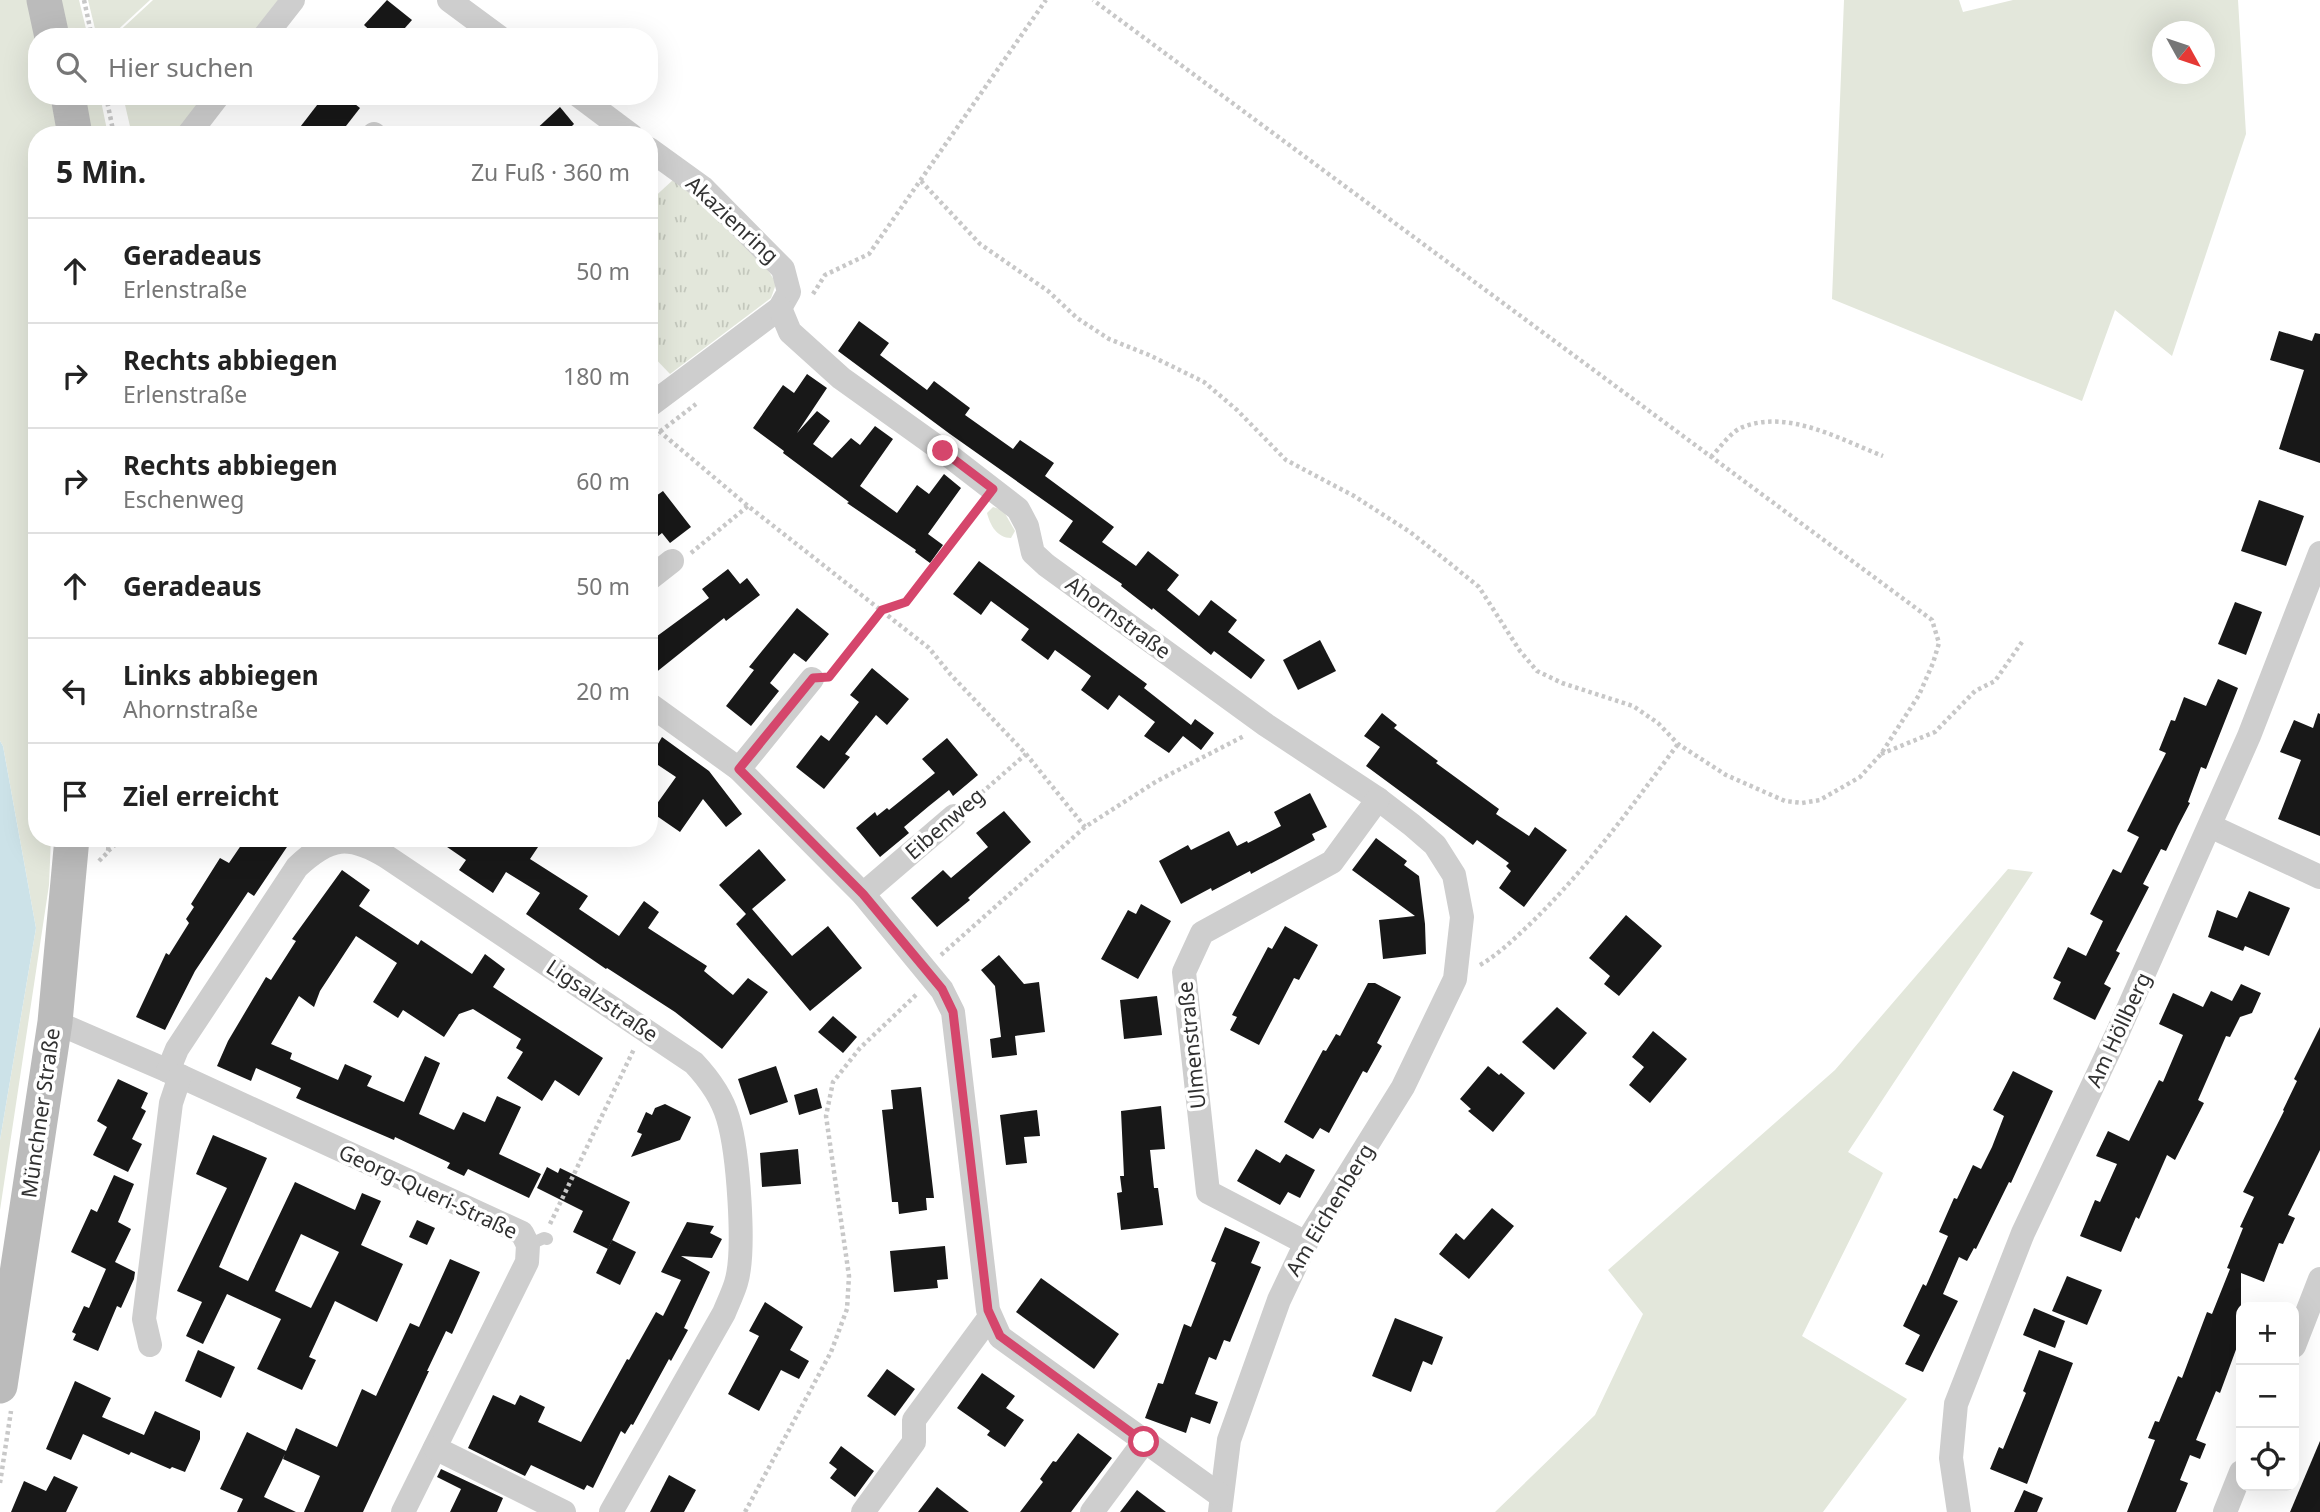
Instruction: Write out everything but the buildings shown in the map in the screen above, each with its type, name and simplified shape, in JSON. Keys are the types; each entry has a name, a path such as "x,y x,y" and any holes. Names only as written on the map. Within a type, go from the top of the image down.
{"main road":[{"path":"44,0 50,28"},
{"path":"70,105 73,126"},
{"name":"Münchner Straße","path":"0,1386 55,1022 71,847"}],"street":[{"path":"271,28 293,0"},
{"path":"449,0 487,28"},
{"path":"195,126 211,105"},
{"path":"591,105 619,126"},
{"name":"Akazienring","path":"658,156 703,188 783,269 789,292 780,308"},
{"path":"658,399 780,308"},
{"name":"Ahornstraße","path":"780,308 790,332 841,377 1018,509 1027,526 1033,553 1046,565 1266,725 1378,799 1435,845 1454,875 1462,917"},
{"name":"Am Höllberg","path":"1959,1512 1951,1458 1956,1404 2023,1233 2118,1034 2249,736 2320,554"},
{"path":"658,572 672,561"},
{"path":"739,769 813,678"},
{"path":"658,710 739,769 863,894 942,989 953,1012 989,1318 1000,1336 1144,1442 1221,1504"},
{"name":"Ulmenstraße","path":"1306,1242 1208,1192 1184,972 1202,933 1332,862 1378,799"},
{"name":"Eibenweg","path":"863,894 954,816"},
{"path":"2210,826 2320,877"},
{"name":"Ligsalzstraße","path":"150,1345 144,1319 177,1049 297,867 315,850 323,847"},
{"name":"Ligsalzstraße","path":"371,847 694,1063 706,1076 720,1099 728,1119 736,1174 741,1242 736,1282 724,1313 611,1512"},
{"name":"Am Eichenberg","path":"1221,1504 1229,1440 1279,1300 1306,1242 1404,1087 1455,979 1462,917"},
{"name":"Georg-Queri-Straße","path":"55,1022 174,1073 540,1241 527,1262 403,1512"},
{"path":"2299,1341 2312,1327 2320,1279"},
{"path":"863,1512 914,1442 914,1420 989,1318"},
{"path":"1092,1512 1144,1442"},
{"path":"435,1448 564,1512"},
{"path":"2225,1512 2236,1484"}],"path":[{"path":"84,0 90,28"},
{"path":"790,332 825,275 869,254 1046,0"},
{"path":"921,181 980,244 1048,291 1077,318 1109,339 1204,382 1237,410 1286,460 1354,496 1452,565 1479,587 1537,671 1562,683 1633,706 1658,723 1678,744 1726,775 1785,801 1802,803 1820,800 1860,777 1881,754 1919,695 1939,643 1933,620 1093,0"},
{"path":"108,105 112,126"},
{"path":"703,398 660,432 748,506 929,648 951,676 1026,754 1085,827"},
{"path":"1712,457 1740,427 1774,420 1812,428 1884,456"},
{"path":"813,678 829,677 882,610 906,602 993,489"},
{"path":"672,561 681,561 748,506"},
{"path":"1881,754 1935,732 1975,691 1995,681 2022,642"},
{"path":"745,1512 831,1352 847,1309 849,1276 825,1116 833,1082 860,1048 929,974 1085,827 1157,781 1266,725"},
{"path":"1455,979 1498,955 1551,903 1617,826 1678,744"},
{"name":"Eibenweg","path":"954,816 1026,754"},
{"path":"108,852 113,847"},
{"path":"540,1241 644,1030"}],"green space":[{"path":"0,0 29,0 35,28 28,28 28,105 52,105 57,126 28,126 28,847 51,847 49,885 0,1210 0,1140 36,928 0,741"},
{"path":"58,0 79,0 86,28 65,28"},
{"path":"88,0 150,0 120,28 95,28"},
{"path":"153,0 280,0 260,28 123,28"},
{"path":"1844,0 1959,0 1963,12 2013,0 2238,0 2246,134 2172,356 2115,310 2082,401 1832,299"},
{"path":"83,105 102,105 106,126 87,126"},
{"path":"125,105 200,105 184,126 130,126"},
{"path":"674,179 745,242 776,284 771,298 670,374 658,361 658,194"},
{"path":"993,507 1003,510 1015,531 1011,538 1002,536 992,526 987,513"},
{"path":"2008,869 2033,872 1848,1152 1883,1173 1802,1336 1907,1399 1823,1512 1495,1512 1595,1415 1643,1314 1608,1270 1835,1070"}],"water":[{"path":"0,741 36,928 0,1140"}],"route":[{"path":"943,451 993,489 906,602 882,610 829,677 813,678 739,769 863,894 942,989 953,1012 989,1318 1000,1336 1144,1442"}]}
